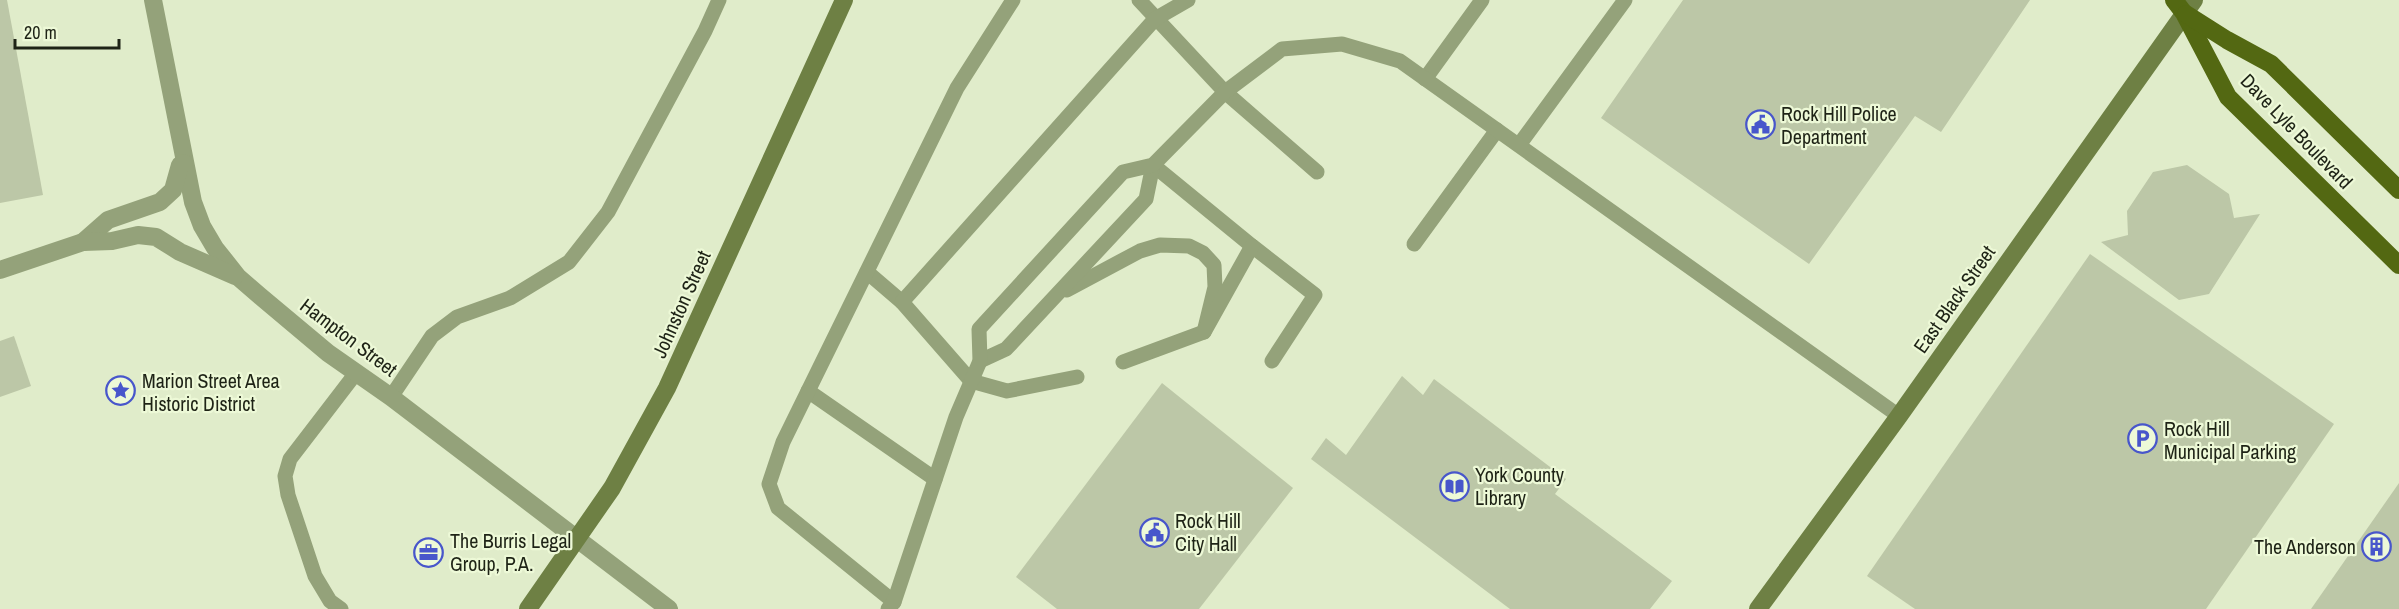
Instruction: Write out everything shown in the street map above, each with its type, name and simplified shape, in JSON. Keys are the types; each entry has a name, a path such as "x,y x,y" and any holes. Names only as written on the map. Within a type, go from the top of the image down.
{"main road":[{"name":"Johnston Street","path":"528,609 612,488 667,388 844,0"},
{"name":"Dave Lyle Boulevard","path":"2184,4 2226,40 2271,64 2399,190"},
{"name":"Dave Lyle Boulevard","path":"2184,4 2228,97 2399,265"},
{"name":"East Black Street","path":"1764,607 2184,4"}],"street":[{"name":"Hampton Street","path":"153,0 193,202 202,226 215,248 238,277 328,353 391,397 669,609"},
{"path":"83,242 108,220 160,202 173,190 180,165 184,163"},
{"path":"0,270 83,242 112,241 138,235 156,237 180,252 238,277"}],"lane":[{"path":"391,397 432,336 457,317 510,298 569,262 608,212 705,31 719,0"},
{"path":"1013,0 957,88 783,442 770,484 778,508 891,605 956,417 980,361 979,329 1123,172 1152,165 1225,92 1282,49 1342,44 1400,61 1899,416"},
{"path":"1139,0 1225,92 1317,172"},
{"path":"902,302 1155,19 1188,0"},
{"path":"1425,79 1482,0"},
{"path":"1519,146 1625,0"},
{"path":"1414,244 1497,130"},
{"path":"1152,165 1315,295 1272,361"},
{"path":"980,361 1006,349 1146,199 1152,165"},
{"path":"1059,294 1140,251 1160,245 1190,246 1203,253 1214,265 1215,287 1204,332"},
{"path":"1123,362 1204,332 1252,246"},
{"path":"867,272 902,302 971,381 1007,392 1077,377"},
{"path":"340,609 330,601 315,576 288,495 285,476 290,459 356,373"},
{"path":"808,391 935,479"}],"building":[{"path":"0,0 7,0 43,195 0,203"},
{"name":"Rock Hill Police Department","path":"1683,0 2030,0 1941,132 1915,116 1809,264 1601,118"},
{"path":"2187,165 2229,194 2234,218 2260,214 2209,294 2179,300 2101,242 2128,235 2127,211 2153,172"},
{"name":"Rock Hill Municipal Parking","path":"2090,254 2334,424 2206,609 1915,609 1867,576"},
{"path":"14,336 31,386 0,397 0,341"},
{"name":"York County Library","path":"1402,376 1423,395 1434,379 1566,479 1555,494 1672,581 1650,609 1510,609 1311,459 1326,438 1346,455"},
{"name":"Rock Hill City Hall","path":"1162,383 1293,488 1199,609 1057,609 1016,577"},
{"name":"The Anderson","path":"2399,483 2399,609 2311,609"}],"place":[{"name":"Rock Hill Police Department","path":"1760,125"},
{"name":"Marion Street Area Historic District","path":"121,391"},
{"name":"Rock Hill Municipal Parking","path":"2143,439"},
{"name":"York County Library","path":"1454,486"},
{"name":"Rock Hill City Hall","path":"1154,532"},
{"name":"The Anderson","path":"2377,546"},
{"name":"The Burris Legal Group, P.A.","path":"429,552"}]}
